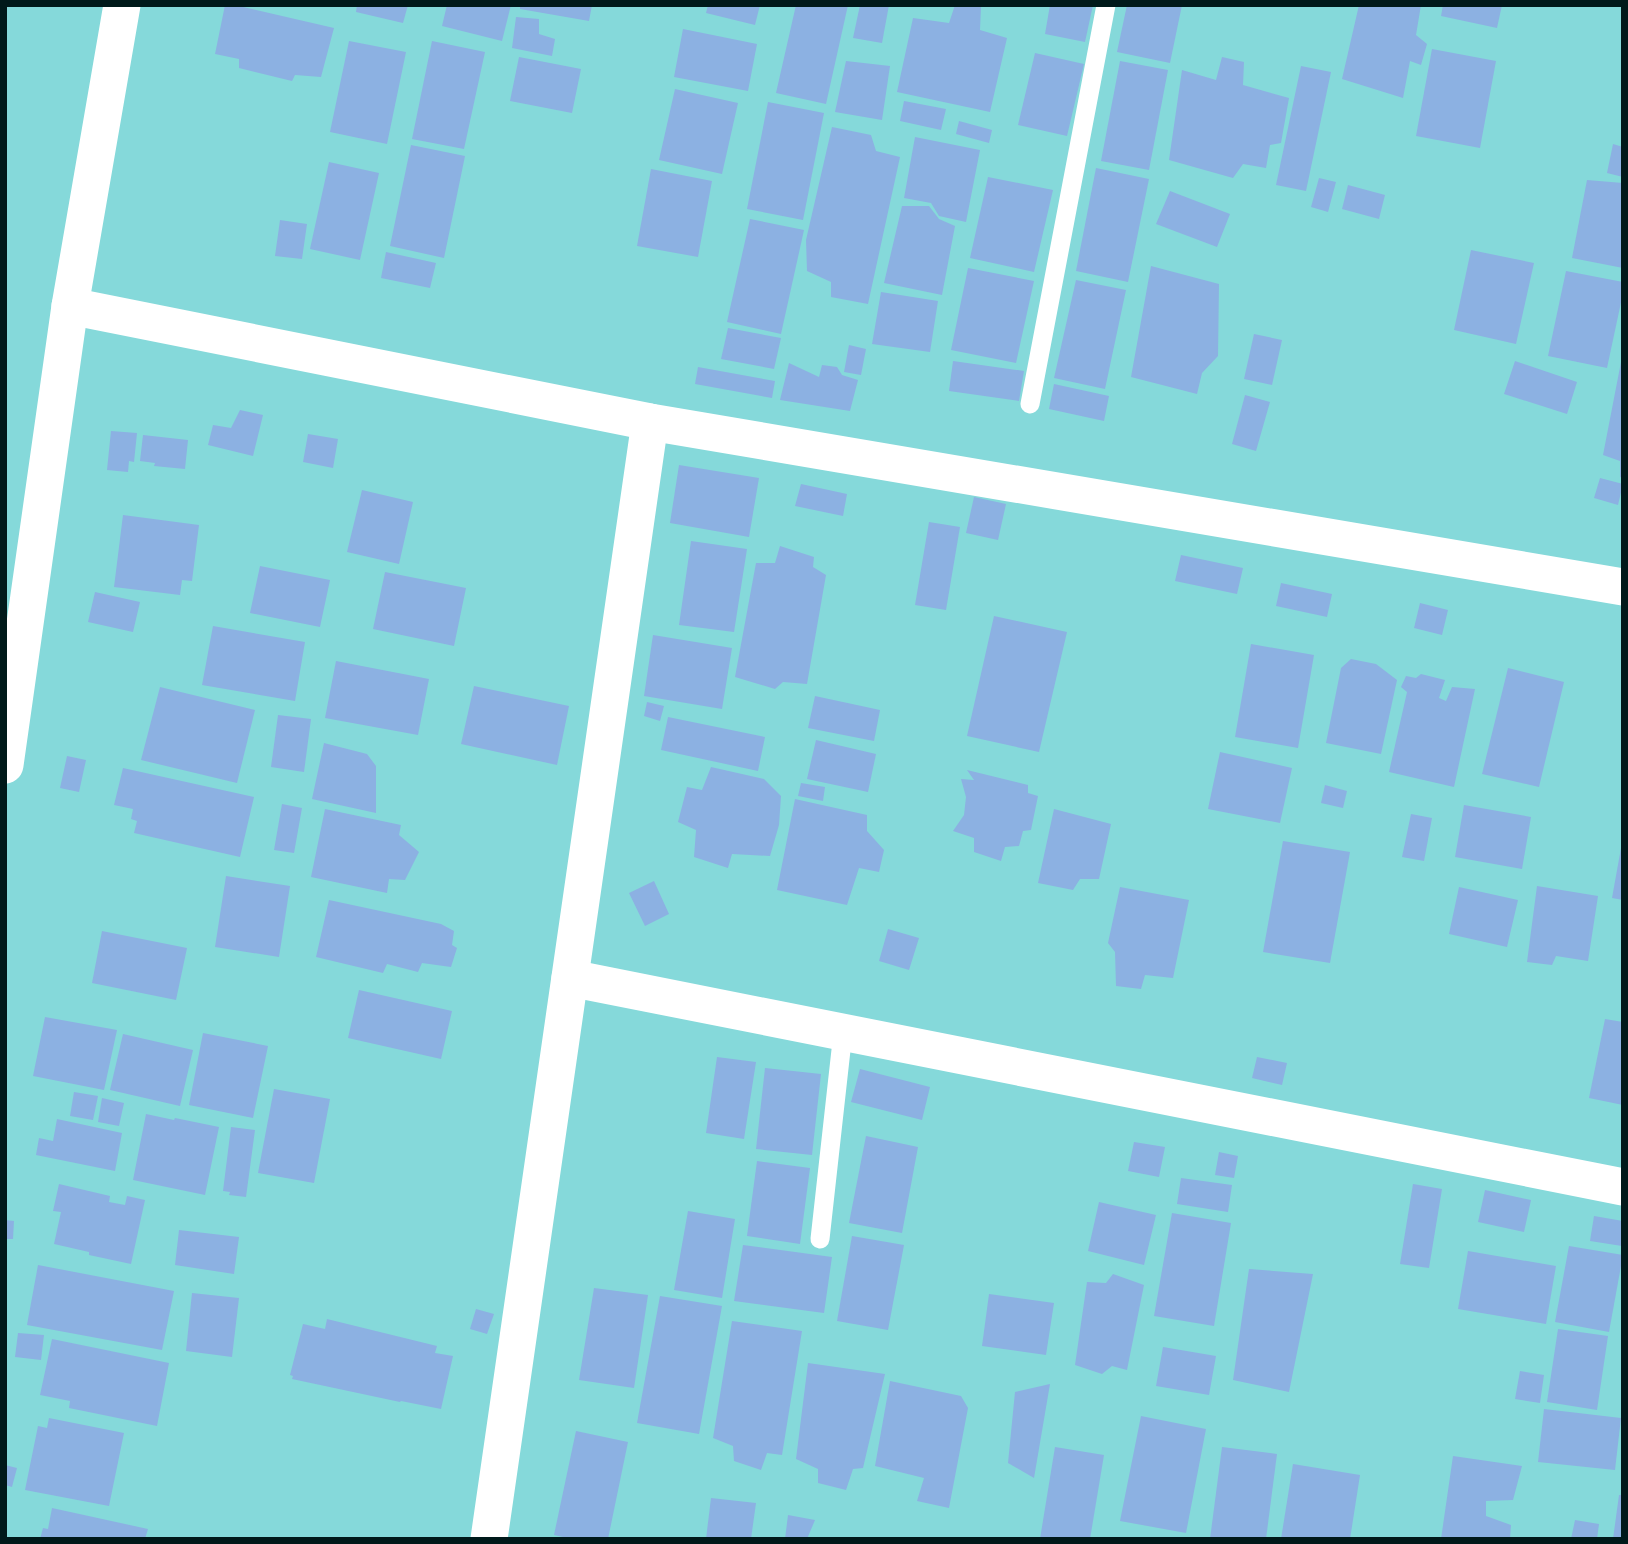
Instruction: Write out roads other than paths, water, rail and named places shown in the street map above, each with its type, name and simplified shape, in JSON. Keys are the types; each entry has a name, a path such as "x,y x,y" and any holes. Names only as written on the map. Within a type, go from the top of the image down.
{"street":[{"path":"5,765 69,306 122,5"},
{"path":"69,306 650,422 1623,587"},
{"path":"489,1539 650,422"},
{"path":"570,978 1623,1187"}],"lane":[{"path":"1030,404 1106,5"},
{"path":"820,1239 843,1032"}]}
